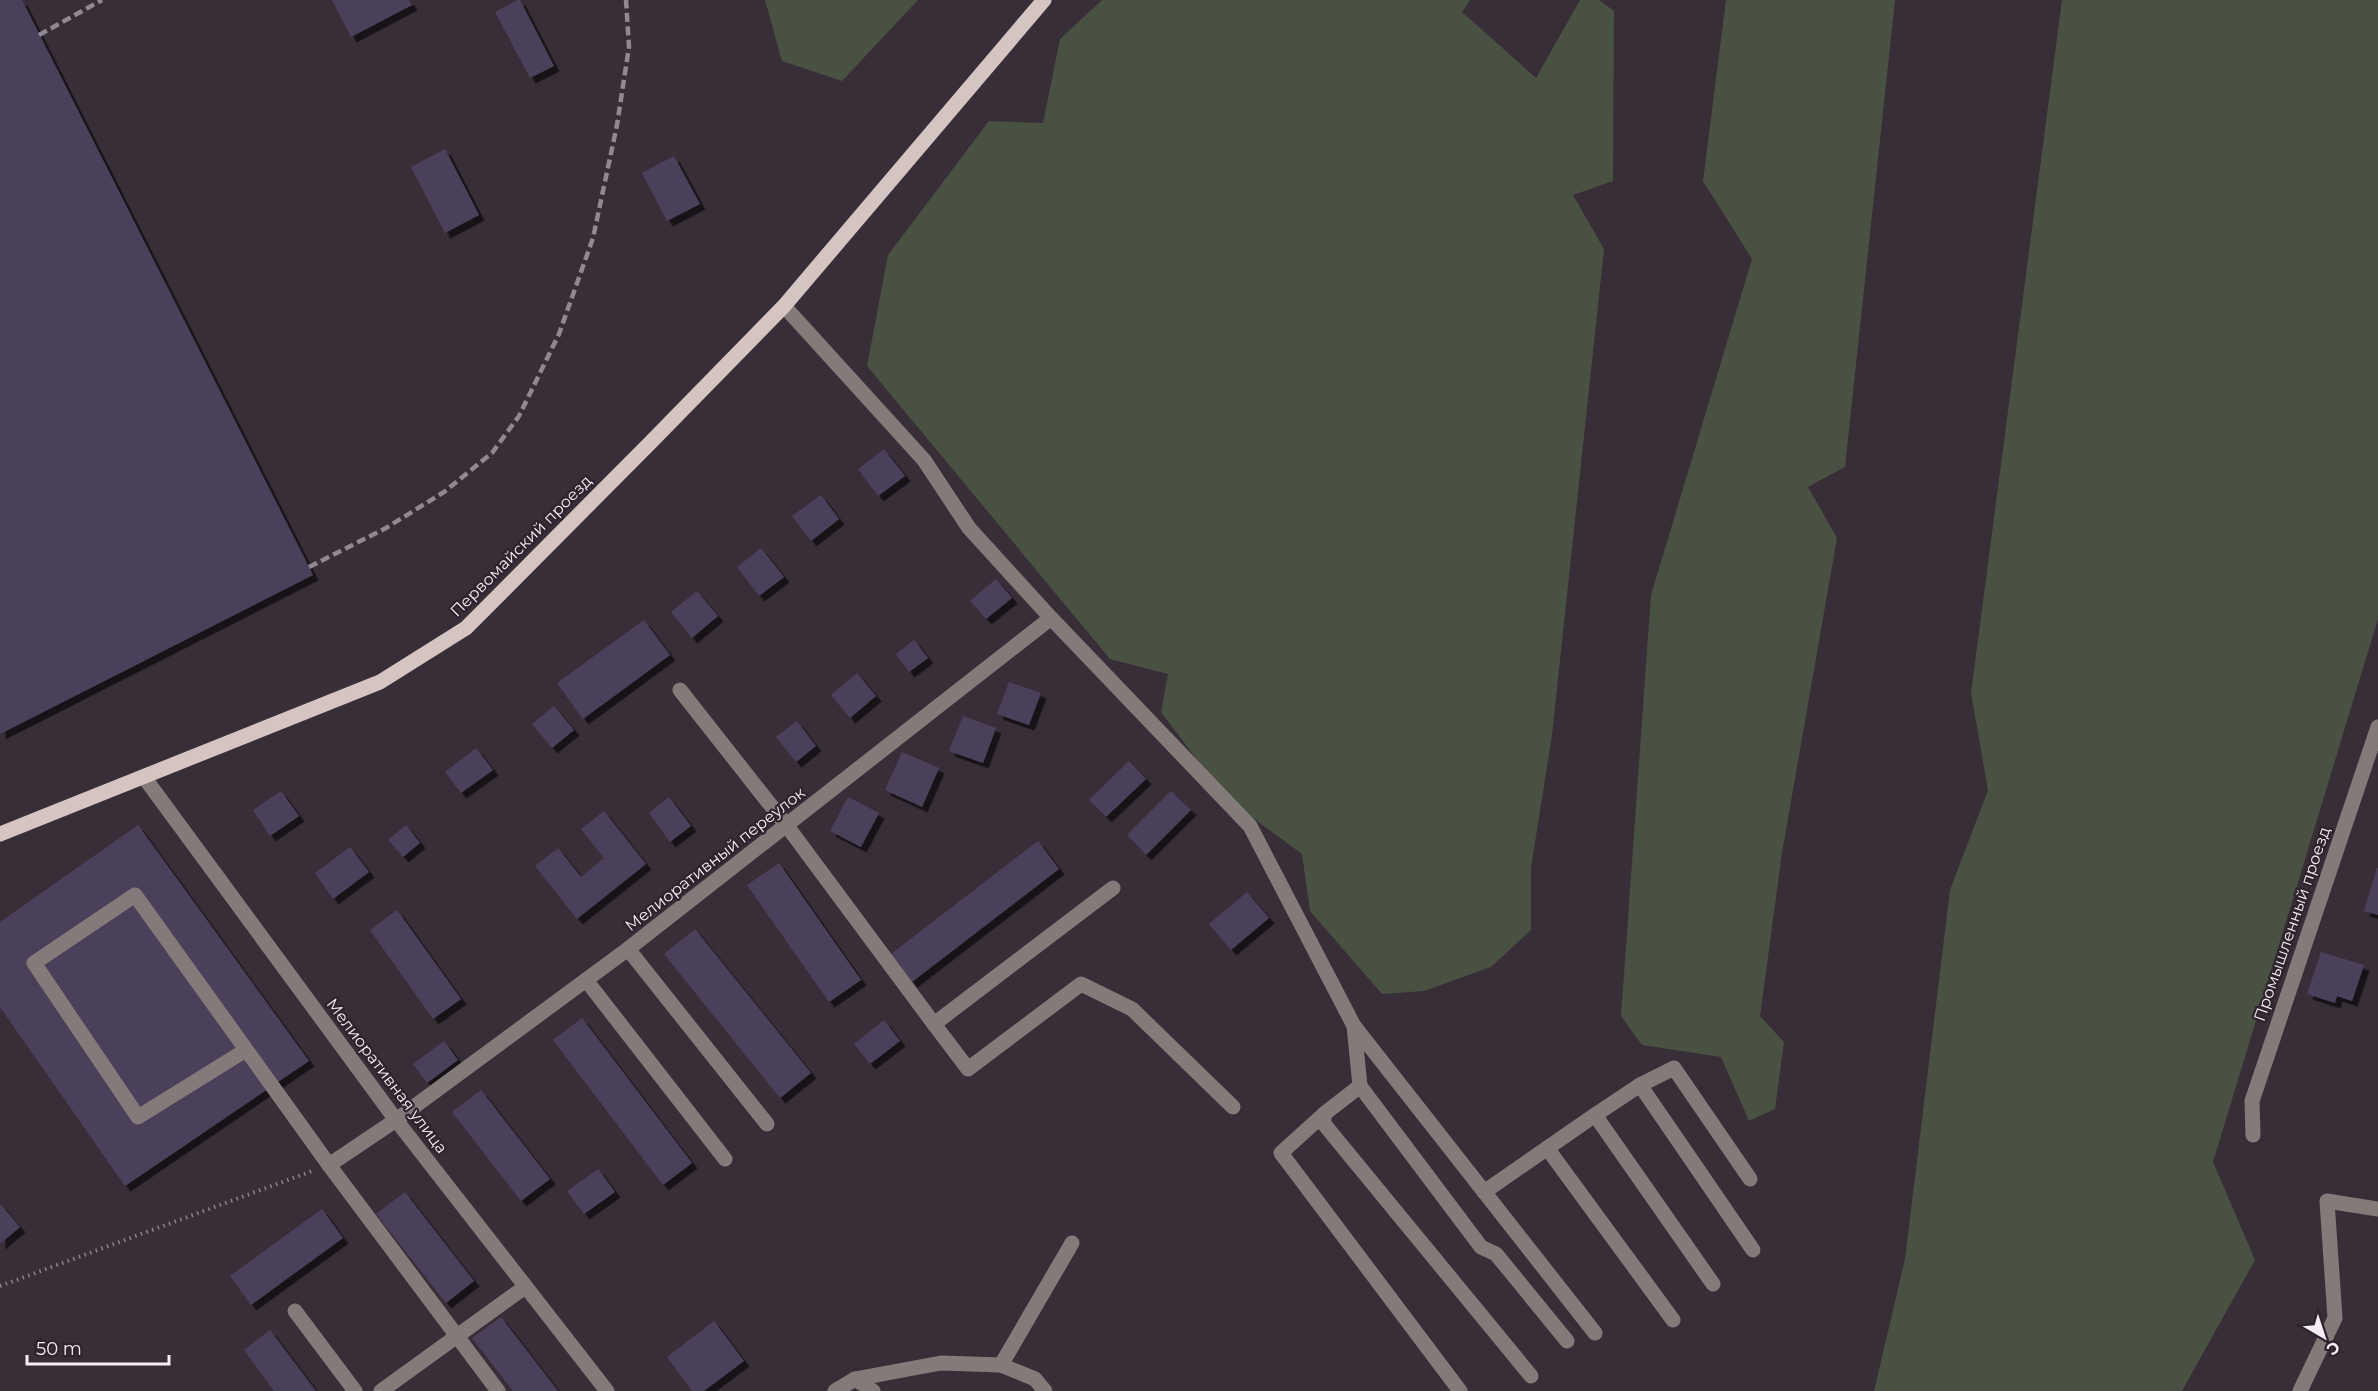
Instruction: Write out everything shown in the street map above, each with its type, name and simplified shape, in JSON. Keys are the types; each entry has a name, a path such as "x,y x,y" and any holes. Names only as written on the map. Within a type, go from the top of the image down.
{"main road":[{"name":"Первомайский проезд","path":"0,834 380,682 466,628 784,306 1044,0"}],"street":[{"path":"784,306 924,460 969,528 1051,618 1250,826 1354,1026 1595,1333"},
{"name":"Мелиоративный переулок","path":"329,1165 396,1120 628,949 1051,618"},
{"path":"680,690 787,826 968,1069 1081,984 1132,1009 1233,1107"},
{"name":"Промышленный проезд","path":"2253,1135 2252,1101 2378,727"},
{"name":"Мелиоративная улица","path":"144,777 396,1120 607,1391"},
{"path":"934,1024 1113,888"},
{"path":"246,1050 138,1117 34,963 135,895 329,1165 498,1391"},
{"path":"628,949 767,1124"},
{"path":"586,980 725,1159"},
{"path":"1354,1026 1360,1086 1481,1246 1496,1254 1566,1341"},
{"path":"1484,1192 1640,1084 1674,1068 1750,1179"},
{"path":"1640,1084 1753,1250"},
{"path":"1360,1086 1324,1114 1281,1153 1460,1391"},
{"path":"1324,1114 1324,1124 1531,1376"},
{"path":"1595,1115 1713,1284"},
{"path":"1547,1148 1673,1320"},
{"path":"2300,1391 2336,1317 2327,1201 2378,1209"},
{"path":"1001,1365 1072,1243"},
{"path":"381,1391 525,1287"},
{"path":"295,1311 356,1391"},
{"path":"835,1391 855,1378 941,1363 1001,1365 1035,1379 1045,1391"},
{"path":"855,1378 873,1391"}],"path":[{"path":"0,1286 329,1165"}],"green space":[{"path":"765,0 918,0 842,81 782,61"},
{"path":"1102,0 1470,0 1462,12 1536,78 1580,0 1599,0 1614,11 1613,181 1573,195 1604,249 1552,735 1531,868 1531,930 1491,967 1424,991 1382,994 1310,911 1302,854 1226,798 1161,712 1168,674 1110,659 867,366 888,255 989,121 1043,123 1060,39"},
{"path":"1726,0 1895,0 1845,467 1808,487 1837,538 1782,853 1760,1016 1784,1042 1775,1109 1749,1121 1721,1057 1642,1045 1621,1016 1651,595 1752,259 1703,181"},
{"path":"2062,0 2378,0 2378,619 2213,1162 2255,1260 2182,1391 1874,1391 1905,1259 1950,890 1988,790 1971,693"}],"building":[{"path":"0,0 22,0 313,575 0,734"},
{"path":"332,0 409,0 412,5 351,37"},
{"path":"518,0 554,66 530,78 495,12"},
{"path":"445,149 479,215 445,233 411,167"},
{"path":"674,156 700,204 667,221 642,173"},
{"path":"884,449 905,476 878,496 858,469"},
{"path":"821,495 839,519 811,541 792,516"},
{"path":"761,548 784,577 759,596 737,567"},
{"path":"996,579 1012,598 986,619 970,601"},
{"path":"697,591 718,616 692,638 671,612"},
{"path":"644,620 670,655 583,719 557,683"},
{"path":"914,640 928,658 909,672 896,654"},
{"path":"857,673 876,696 850,718 831,695"},
{"path":"1009,682 1041,693 1029,725 997,714"},
{"path":"554,706 574,730 552,748 532,724"},
{"path":"963,716 996,728 983,763 949,751"},
{"path":"797,721 816,746 796,762 776,737"},
{"path":"476,748 493,770 461,793 445,772"},
{"path":"902,752 939,768 922,807 885,790"},
{"path":"1129,761 1146,779 1106,817 1089,800"},
{"path":"281,791 299,816 270,836 253,810"},
{"path":"1171,791 1191,810 1146,855 1127,835"},
{"path":"669,797 691,826 670,842 649,813"},
{"path":"848,797 879,813 861,847 830,831"},
{"path":"604,811 646,864 577,919 535,866 558,848 581,877 604,858 581,829"},
{"path":"138,825 309,1061 125,1186 0,1007 0,922"},
{"path":"406,825 420,843 403,857 388,840"},
{"path":"1038,841 1059,869 912,982 891,954"},
{"path":"350,847 369,872 333,899 315,873"},
{"path":"779,863 861,980 829,1002 747,885"},
{"path":"2378,868 2378,915 2364,911"},
{"path":"1247,892 1269,918 1231,950 1209,924"},
{"path":"397,910 461,999 433,1019 370,930"},
{"path":"695,929 811,1073 780,1098 664,954"},
{"path":"2321,952 2364,965 2352,1001 2337,996 2335,1003 2307,994"},
{"path":"582,1018 692,1163 663,1185 553,1040"},
{"path":"884,1020 900,1041 870,1064 854,1044"},
{"path":"444,1041 458,1060 427,1083 413,1064"},
{"path":"481,1090 550,1179 521,1201 452,1112"},
{"path":"598,1169 615,1192 584,1214 567,1191"},
{"path":"405,1192 474,1281 446,1303 376,1214"},
{"path":"0,1204 20,1227 0,1244"},
{"path":"322,1209 343,1238 251,1305 230,1276"},
{"path":"501,1317 558,1391 513,1391 472,1338"},
{"path":"714,1321 744,1361 704,1391 692,1391 667,1357"},
{"path":"270,1330 316,1391 274,1391 244,1350"}],"railway":[{"path":"39,35 102,0"},
{"path":"309,567 386,528 444,492 492,453 519,416 559,334 593,238 617,125 629,47 626,0"}]}
